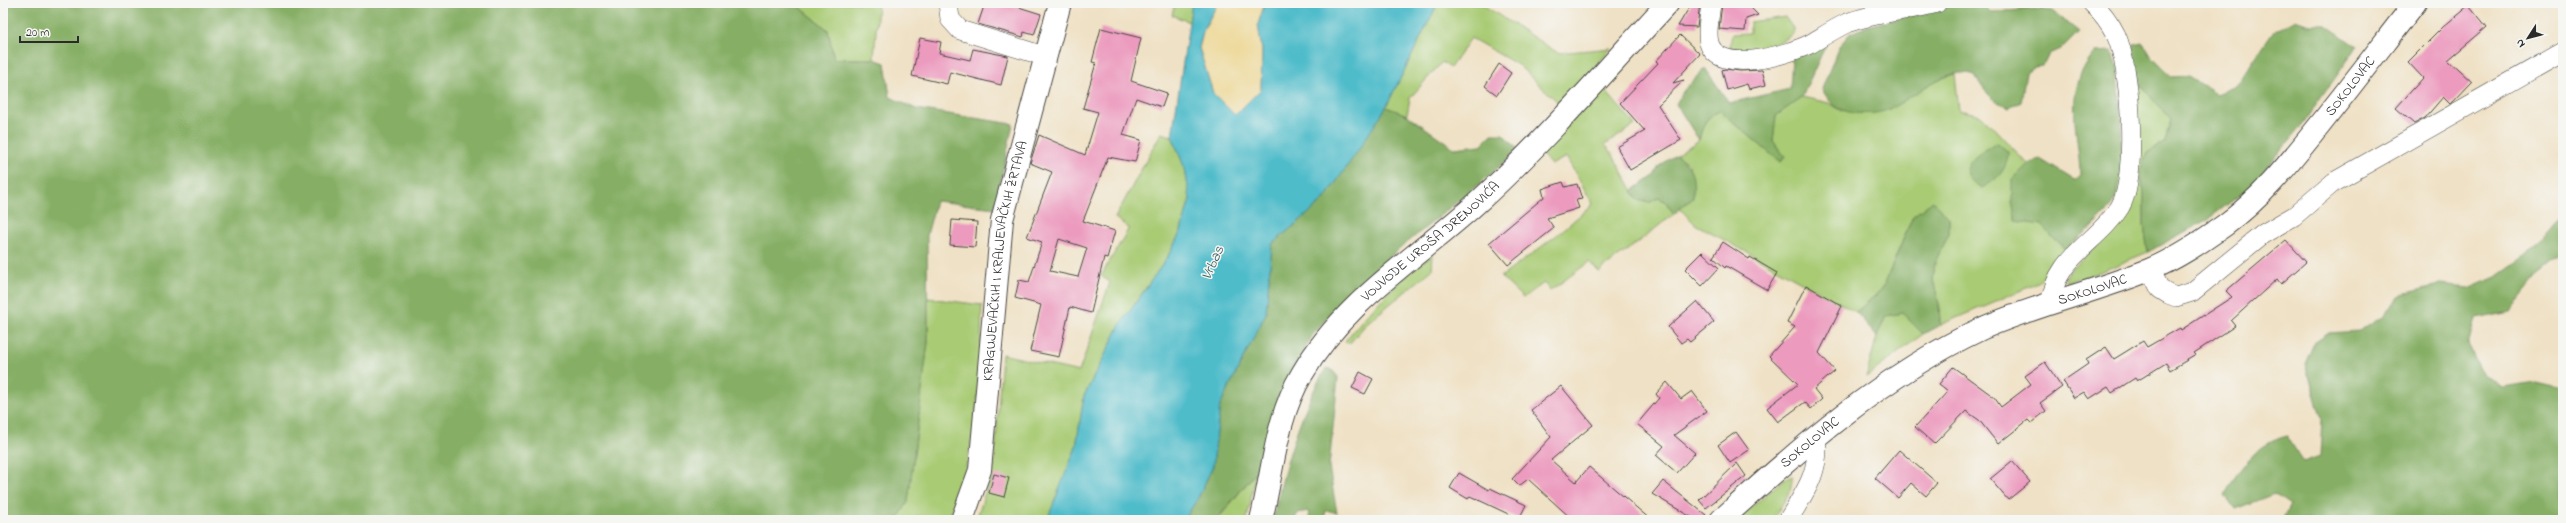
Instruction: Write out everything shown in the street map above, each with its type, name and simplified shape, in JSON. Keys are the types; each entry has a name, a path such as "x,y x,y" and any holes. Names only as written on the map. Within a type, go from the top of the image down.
{"main road":[{"name":"KRAGUJEVAČKIH I KRALJEVAČKIH ŽRTAVA","path":"962,520 980,470 1002,220 1044,56 1060,3"},
{"name":"VOJVODE UROŠA DRENOVIĆA","path":"1260,520 1290,400 1301,374 1320,346 1372,291 1477,203 1518,164 1668,3"},
{"name":"SOKOLOVAC","path":"1721,520 1816,437 1887,383 1939,351 1984,328 2150,269 2198,244 2261,197 2415,3"}],"street":[{"path":"948,3 950,19 960,30 1044,56"},
{"path":"1711,3 1708,34 1711,47 1722,57 1736,61 1757,59 1794,50 1848,23 1937,3"},
{"path":"2051,304 2052,292 2057,276 2119,208 2127,194 2130,175 2129,108 2126,67 2116,35 2092,3"},
{"path":"2150,269 2160,289 2168,294 2176,297 2192,292 2263,234 2294,216 2334,182 2563,52"},
{"path":"1788,520 1815,471 1818,454 1816,437"}],"green space":[{"path":"3,3 795,3 828,30 834,59 874,59 885,63 890,97 916,109 1013,124 995,208 936,201 927,235 928,342 908,502 897,520 3,520"},
{"path":"795,3 878,3 874,59 834,59 828,30"},
{"path":"1175,3 1192,3 1189,22 1172,15"},
{"path":"1438,3 1480,3 1558,53 1612,48 1561,105 1518,65 1471,38 1450,68 1442,62 1410,98 1407,115 1386,107"},
{"path":"1963,3 1983,3 1990,12 2035,9 2053,11 2079,32 2064,47 2049,54 2043,66 2034,67 2026,73 2021,102 2009,108 1989,95 1975,75 1964,73 1952,74 1941,78 1897,105 1879,112 1862,114 1848,112 1835,106 1828,99 1822,89 1839,46 1850,34 1867,26"},
{"path":"1785,17 1793,28 1793,34 1780,42 1762,48 1745,51 1730,47 1732,34 1750,33 1750,22"},
{"path":"2294,20 2311,25 2326,25 2357,47 2299,129 2252,186 2208,219 2148,252 2144,225 2144,192 2140,172 2147,153 2165,142 2171,120 2148,95 2137,77 2132,56 2134,44 2143,42 2151,56 2171,77 2188,76 2217,94 2236,86 2272,33"},
{"path":"1828,40 1802,97 1776,116 1773,141 1785,157 1780,162 1720,111 1715,113 1705,122 1699,140 1676,104 1684,90 1705,68 1729,103 1790,89 1792,57"},
{"path":"2112,51 2118,67 2122,136 2118,189 2113,202 2104,215 2065,250 2041,225 2016,221 2012,201 2012,180 2028,164 2040,159 2074,180 2080,175 2074,110 2075,95 2085,66 2096,52"},
{"path":"1955,74 1959,110 1981,115 2028,164 2012,180 2041,225 2065,250 2038,283 1940,325 1939,304 1933,280 1935,262 1949,234 1949,218 1933,201 1913,216 1885,283 1877,294 1856,312 1695,224 1680,209 1693,197 1689,164 1676,155 1699,140 1705,122 1715,113 1720,111 1781,162 1785,157 1773,141 1776,115 1802,97 1829,103 1842,111"},
{"path":"2135,78 2171,120 2165,142 2147,153 2140,172 2144,192 2144,225 2148,252 2100,272 2067,282 2065,279 2069,272 2110,233"},
{"path":"1603,88 1635,125 1605,145 1610,150 1638,200 1649,203 1658,198 1665,201 1674,214 1599,272 1589,262 1550,291 1544,283 1523,298 1501,277 1557,235 1593,204 1566,157 1551,165 1541,153"},
{"path":"1386,107 1407,115 1454,148 1481,145 1492,134 1503,134 1518,149 1490,175 1376,268 1338,304 1312,336 1293,370 1256,472 1216,520 1183,520 1197,500 1213,466 1220,405 1266,313 1272,244 1323,201"},
{"path":"1161,133 1172,136 1185,169 1190,198 1181,231 1167,258 1120,325 1084,396 1076,447 1049,516 1046,520 976,520 994,467 1002,354 1079,372 1110,282 1101,276 1129,228 1115,218"},
{"path":"1998,143 2008,152 2006,164 1997,178 1982,188 1972,181 1968,175 1967,168 1975,157"},
{"path":"1676,155 1690,168 1693,177 1693,197 1674,214 1665,201 1658,198 1649,203 1638,200 1632,191 1654,176 1659,166"},
{"path":"1933,201 1949,218 1949,234 1935,262 1933,280 1939,304 1940,325 1923,334 1902,313 1886,316 1877,336 1856,312 1877,294 1885,283 1913,216"},
{"path":"2563,218 2563,257 2537,278 2510,312 2475,319 2468,345 2481,371 2501,387 2537,382 2563,388 2563,520 2282,520 2290,505 2274,494 2235,509 2225,495 2236,476 2250,458 2266,445 2287,436 2303,462 2320,456 2322,419 2305,364 2314,343 2329,333 2359,331 2382,316 2402,294 2440,285 2468,288 2498,275 2538,247"},
{"path":"1433,254 1432,270 1368,322 1349,344 1345,341 1386,295"},
{"path":"928,298 982,305 976,414 966,468 948,520 897,520 908,502 928,342"},
{"path":"1902,313 1923,334 1866,377 1877,336 1886,316"},
{"path":"1326,368 1331,369 1338,377 1329,467 1337,513 1326,510 1324,520 1310,520 1308,511 1298,513 1294,520 1273,520 1287,461 1300,422 1316,385"},
{"path":"1256,472 1247,520 1216,520 1219,518"},
{"path":"1793,476 1790,491 1773,520 1737,520 1784,479"}],"sand":[{"path":"1218,3 1265,3 1258,24 1262,51 1261,89 1235,115 1213,93 1199,48 1204,29"}],"water":[{"name":"Vrbas","path":"1192,3 1218,3 1204,28 1199,48 1213,93 1235,115 1261,89 1262,51 1258,24 1265,3 1438,3 1386,107 1357,152 1323,201 1272,244 1266,313 1220,405 1213,466 1197,500 1183,520 1047,520 1076,447 1084,396 1120,325 1167,258 1181,231 1190,199 1185,169 1172,136"}],"building":[{"path":"985,3 1006,3 1041,14 1034,35 1024,32 1023,37 978,24"},
{"path":"1692,3 1700,3 1697,27 1678,26"},
{"path":"1722,3 1746,3 1758,15 1746,19 1745,31 1719,29"},
{"path":"2469,5 2487,27 2448,60 2472,82 2453,102 2450,104 2443,97 2425,118 2414,124 2396,108 2423,78 2408,62 2443,27"},
{"path":"1101,28 1141,38 1131,81 1167,93 1162,107 1136,98 1123,135 1141,140 1135,162 1108,157 1083,221 1115,231 1107,258 1104,257 1091,313 1070,307 1059,357 1030,351 1041,305 1015,298 1019,280 1029,282 1042,242 1027,237 1052,172 1030,163 1039,135 1085,155 1098,112 1083,108 1096,63 1092,62","holes":["1059,239 1087,248 1078,277 1050,271"]},
{"path":"1680,35 1700,54 1673,83 1684,80 1658,105 1681,140 1630,170 1617,147 1645,131 1620,103 1658,63 1656,61"},
{"path":"920,38 941,42 939,53 970,60 973,49 1008,56 1001,85 950,72 947,84 912,76"},
{"path":"1499,64 1511,73 1497,95 1485,86"},
{"path":"1722,70 1740,71 1762,70 1766,85 1749,89 1747,84 1727,90"},
{"path":"1563,182 1565,187 1577,184 1582,199 1576,200 1579,208 1547,218 1554,228 1508,265 1489,243 1544,197 1542,189"},
{"path":"952,220 977,222 975,247 950,245"},
{"path":"2286,240 2306,262 2281,284 2277,279 2231,321 2235,326 2194,353 2196,355 2170,370 2166,363 2137,381 2135,378 2112,393 2108,387 2089,399 2084,392 2074,398 2063,381 2088,364 2086,360 2106,347 2114,359 2143,341 2147,347 2180,328 2181,330 2232,297 2226,291"},
{"path":"1723,242 1749,259 1750,257 1777,273 1767,290 1726,266 1725,268 1713,257"},
{"path":"1702,252 1719,268 1702,286 1685,269"},
{"path":"1806,285 1842,306 1819,353 1835,371 1814,389 1822,399 1811,409 1805,402 1778,422 1767,408 1798,384 1769,356 1795,327 1787,323"},
{"path":"1697,301 1714,322 1690,342 1687,339 1681,343 1668,327"},
{"path":"2045,362 2062,387 2040,403 2046,411 2031,423 2028,420 1998,444 1979,420 1966,411 1934,444 1915,427 1948,391 1939,384 1953,367 1994,397 2001,407 2031,384 2025,376"},
{"path":"1360,372 1373,379 1365,394 1352,388"},
{"path":"1667,382 1681,399 1692,391 1707,411 1674,435 1695,453 1677,473 1656,455 1664,446 1637,424 1659,398 1656,394"},
{"path":"1561,386 1593,425 1551,460 1576,482 1589,467 1651,520 1573,520 1528,479 1519,486 1512,479 1551,437 1531,410"},
{"path":"1736,432 1749,450 1730,463 1718,445"},
{"path":"1899,450 1937,483 1926,496 1911,483 1898,498 1875,478"},
{"path":"2012,461 2030,482 2008,500 1990,479"},
{"path":"1737,463 1746,476 1706,508 1699,500"},
{"path":"1459,473 1489,490 1490,488 1526,505 1519,519 1470,496 1468,499 1450,488"},
{"path":"994,474 1009,478 1004,497 989,493"},
{"path":"1663,481 1706,515 1702,520 1696,520 1652,494"}]}
